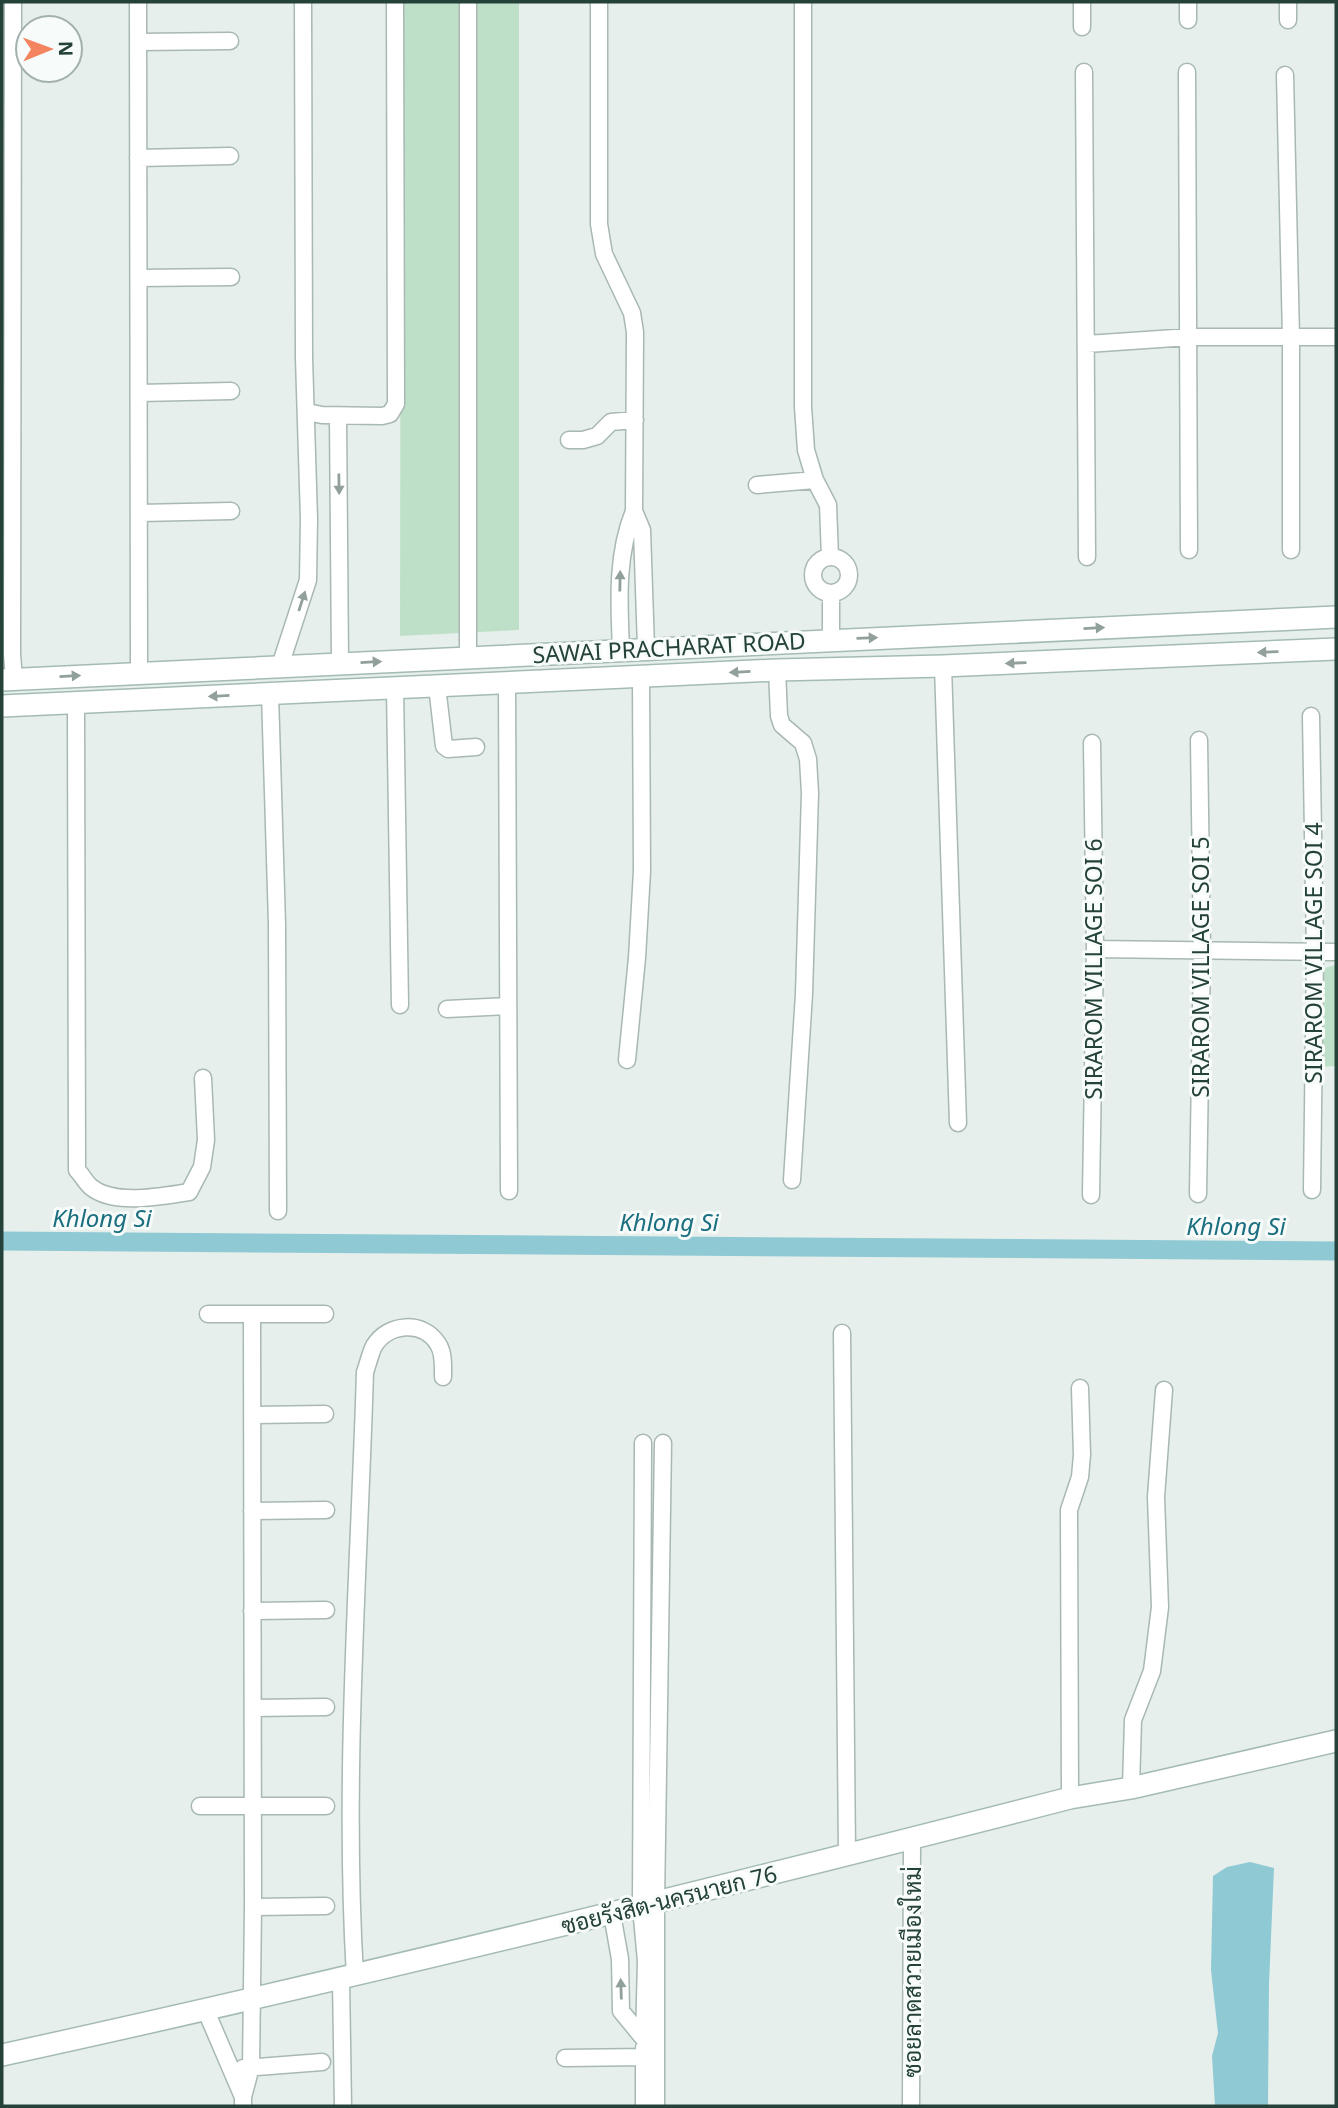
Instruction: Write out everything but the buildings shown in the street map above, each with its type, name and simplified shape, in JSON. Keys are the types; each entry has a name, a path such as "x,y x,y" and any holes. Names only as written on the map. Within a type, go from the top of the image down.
{"main road":[{"name":"SAWAI PRACHARAT ROAD","path":"8,679 1336,617"},
{"path":"1209,622 1212,654"},
{"name":"SAWAI PRACHARAT ROAD","path":"2,706 777,670 943,666 1336,649"},
{"name":"ซอยรังสิต-นครนายก 76","path":"2,2055 348,1978 1070,1798 1131,1788 1336,1741"}],"street":[{"path":"8,679 12,654 13,2"},
{"path":"138,2 139,673"},
{"path":"280,666 306,589 310,519 304,358 303,2"},
{"path":"307,412 338,416 382,416 390,414 396,404 395,2"},
{"path":"468,2 468,657"},
{"path":"599,2 599,224 604,254 632,313 635,332 634,511 627,529 620,567 621,649"},
{"path":"803,2 803,407 806,450 815,480 828,505 830,556"},
{"path":"1082,2 1082,27"},
{"path":"1188,2 1188,20"},
{"path":"1288,2 1288,20"},
{"path":"138,43 230,41"},
{"path":"1084,72 1087,557"},
{"path":"1187,72 1189,550"},
{"path":"1285,75 1291,338 1291,550"},
{"path":"138,158 230,156"},
{"path":"139,278 231,277"},
{"path":"1087,344 1189,337 1336,337"},
{"path":"139,393 231,391"},
{"path":"338,416 340,663"},
{"path":"569,440 597,436 611,422 635,420"},
{"path":"757,485 815,480"},
{"path":"140,513 232,511"},
{"path":"634,511 642,530 646,648"},
{"path":"310,519 340,520"},
{"path":"830,556 843,562 849,575 844,588 831,593 818,588 813,575 817,562 830,556"},
{"path":"831,593 831,639"},
{"path":"943,666 958,1123"},
{"path":"777,670 779,716 782,725 803,743 808,760 810,793 804,994 792,1180"},
{"path":"627,1060 642,871 641,676"},
{"path":"507,683 509,1191"},
{"path":"437,686 444,746 447,749 476,747"},
{"path":"395,688 400,1005"},
{"path":"270,694 277,924 278,1211"},
{"path":"76,703 77,1170 90,1187 108,1197 151,1197 189,1192 202,1167 206,1140 203,1078"},
{"name":"SIRAROM VILLAGE SOI 4","path":"1311,716 1315,951 1312,1190"},
{"name":"SIRAROM VILLAGE SOI 5","path":"1198,1194 1202,950 1199,740"},
{"name":"SIRAROM VILLAGE SOI 6","path":"1091,1195 1095,949 1092,743"},
{"path":"1095,949 1336,952"},
{"path":"447,1009 508,1006"},
{"path":"208,1314 325,1314"},
{"path":"243,2102 251,2067 253,1907 252,1315"},
{"path":"343,2106 350,1896 353,1632 358,1582 365,1372 373,1347 383,1336 405,1327 421,1330 438,1343 442,1353 443,1377"},
{"path":"842,1334 846,1855"},
{"path":"1070,1798 1069,1510 1080,1477 1080,1388"},
{"path":"1131,1788 1133,1720 1152,1671 1160,1607 1156,1497 1164,1390"},
{"path":"252,1415 326,1414"},
{"path":"643,1443 649,1905 656,2106"},
{"path":"644,2106 646,1961 663,1443"},
{"path":"252,1511 326,1510"},
{"path":"253,1611 326,1610"},
{"path":"253,1708 326,1707"},
{"path":"200,1806 326,1806"},
{"name":"ซอยลาดสวายเมืองใหม่","path":"911,2106 912,1839"},
{"path":"253,1907 326,1906"},
{"path":"612,1914 620,1959 621,2011 644,2039"},
{"path":"206,2011 243,2102"},
{"path":"565,2058 644,2057"},
{"path":"230,2069 322,2062"}],"green space":[{"path":"401,2 519,2 519,630 400,636"},
{"path":"1336,965 1336,1066 1316,1067 1313,980 1324,968"}],"water":[{"path":"1250,1862 1274,1868 1268,2106 1215,2106 1212,2056 1218,2033 1211,1970 1213,1876 1227,1867"}],"waterway":[{"name":"Khlong Si","path":"2,1241 1336,1251"}]}
